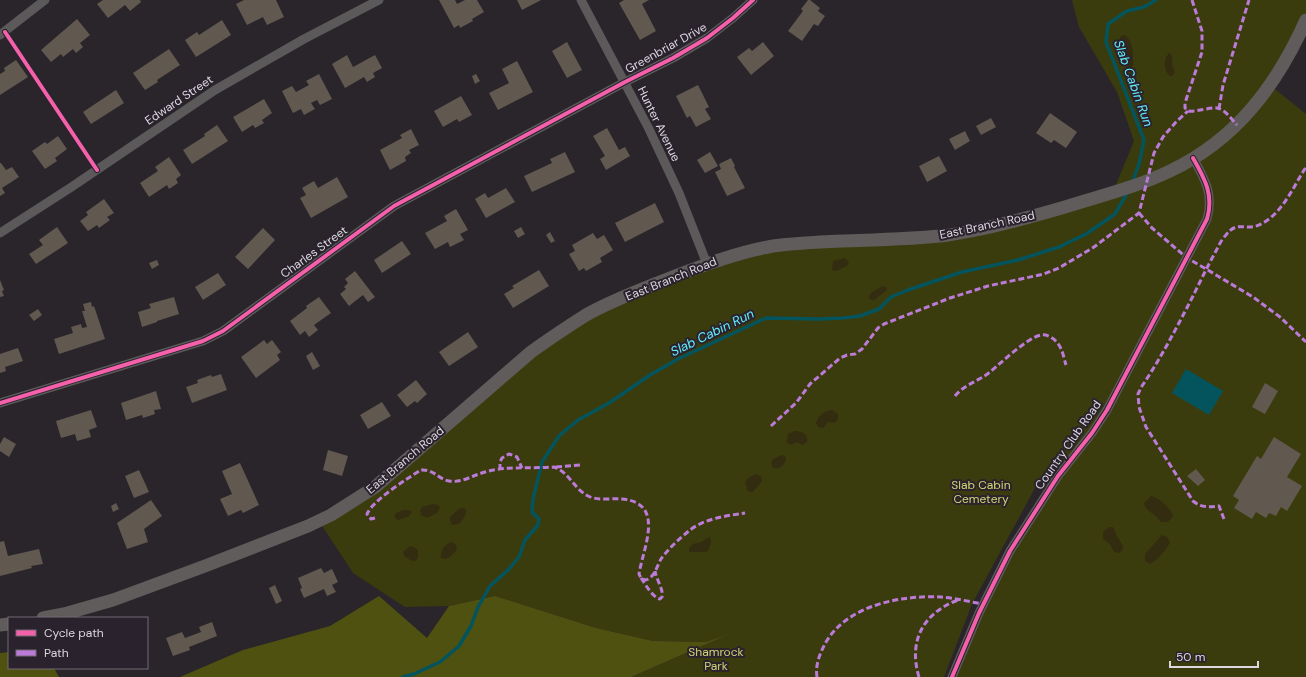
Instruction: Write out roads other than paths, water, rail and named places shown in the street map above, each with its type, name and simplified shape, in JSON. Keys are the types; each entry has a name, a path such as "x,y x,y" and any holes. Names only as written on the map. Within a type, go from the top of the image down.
{"main road":[{"name":"East Branch Road","path":"48,617 113,600 308,526 331,515 375,487 531,352 594,312 639,290 707,264 772,246 943,236 1009,223 1113,192 1168,172 1193,158 1226,135 1242,120 1271,86 1294,47 1306,20"}],"street":[{"path":"0,35 45,0"},
{"name":"Edward Street","path":"0,233 70,188 214,90 304,39 379,0"},
{"name":"Hunter Avenue","path":"581,0 649,129 679,193 707,264"},
{"name":"Greenbriar Drive","path":"625,82 673,58 707,38 753,0"},
{"name":"Charles Street","path":"0,403 203,341 223,331 394,206 625,82"},
{"name":"Country Club Road","path":"952,677 979,613 1010,551 1056,478 1092,433 1107,410 1207,220 1210,209 1207,186 1193,158"}],"water":[{"path":"1186,369 1223,391 1209,415 1172,393"}],"waterway":[{"name":"Slab Cabin Run","path":"1132,183 1139,164 1144,140 1106,42 1108,24 1127,11 1144,7 1156,0"},
{"name":"Slab Cabin Run","path":"403,677 414,674 440,662 459,646 471,626 478,607 490,586 509,569 519,557 525,540 538,525 539,519 532,512 533,499 542,462 559,436 578,420 609,403 650,375 678,359 766,318 819,319 860,316 879,309 891,297 908,290 962,272 1018,260 1059,247 1086,234 1115,214 1129,190"}],"park label":[{"name":"Slab Cabin Cemetery","path":"981,492"},
{"name":"Shamrock Park","path":"716,659"}]}
